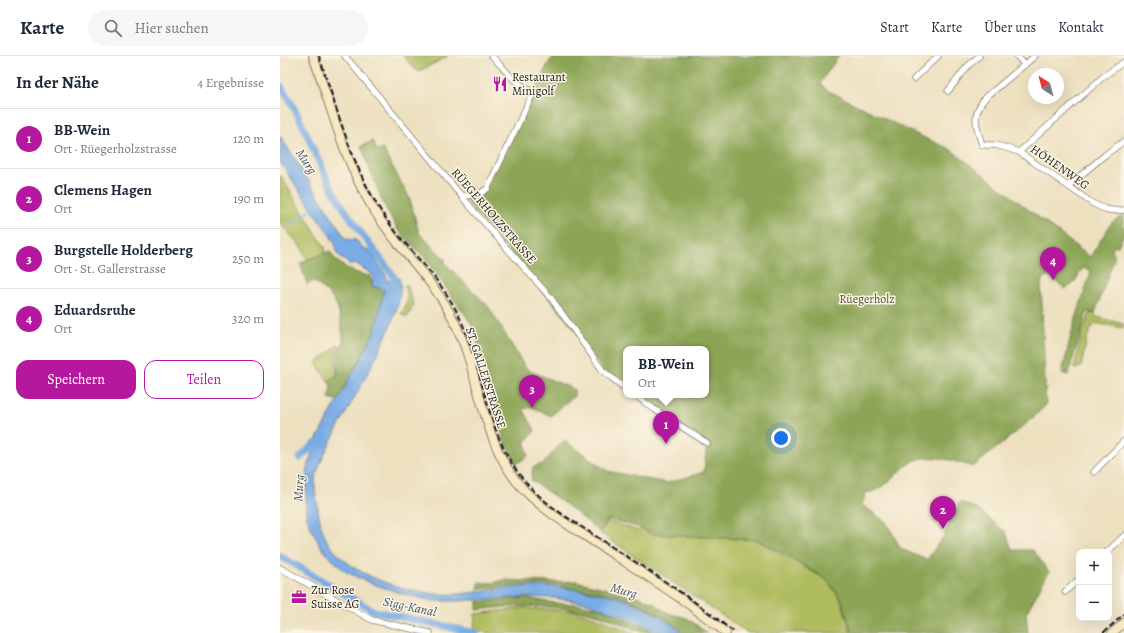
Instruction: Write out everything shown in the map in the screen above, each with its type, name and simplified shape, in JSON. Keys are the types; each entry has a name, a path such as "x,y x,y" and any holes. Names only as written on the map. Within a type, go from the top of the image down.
{"main road":[{"name":"ST. GALLERSTRASSE","path":"313,56 349,158 363,191 386,229 442,299 456,325 469,359 494,440 512,475 529,495 550,512 680,598 726,633"},
{"path":"1112,633 1124,623"}],"street":[{"name":"RÜEGERHOLZSTRASSE","path":"345,56 462,196 551,298 603,371 623,387"},
{"path":"462,196 478,195 487,189 533,93 514,80 492,56"},
{"path":"914,79 938,56"},
{"path":"948,91 967,67 979,56"},
{"path":"1017,56 1024,65 1035,56"},
{"path":"1019,152 1103,77 1124,62"},
{"name":"HÖHENWEG","path":"1024,65 985,98 979,106 975,124 982,145 996,145 1019,152 1103,209 1113,211 1124,210"},
{"path":"1068,186 1124,141"},
{"path":"638,398 707,443"},
{"path":"1094,472 1124,442"},
{"path":"1110,549 1124,536"},
{"path":"280,568 372,620 430,633"},
{"path":"1065,592 1076,582"}],"green space":[{"path":"403,56 448,56 418,72"},
{"name":"Rüegerholz","path":"554,56 839,56 820,83 827,90 918,135 950,149 1090,257 1112,222 1124,215 1124,234 1118,246 1114,246 1112,251 1115,256 1095,313 1087,312 1068,375 1062,373 1072,331 1091,271 1083,268 1073,284 1065,289 1053,278 1046,276 1041,282 1046,405 1026,424 973,467 936,458 916,460 908,464 883,486 866,493 862,505 886,522 901,549 927,560 947,531 960,502 976,508 1006,532 1012,550 1033,550 1049,572 1026,613 1028,633 852,633 842,600 827,580 785,554 757,540 652,534 638,527 608,519 600,532 568,506 531,480 533,467 543,464 564,440 607,471 667,483 704,472 707,443 640,398 709,398 709,346 623,346 623,387 603,371 572,326 462,196 484,191 549,62"},
{"path":"373,141 377,151 383,149 410,199 419,233 445,259 445,263 488,306 525,367 530,371 574,389 574,396 551,416 532,407 523,409 535,430 526,442 528,456 516,464 505,442 493,410 485,367 471,323 424,257 398,230 382,201 361,146"},
{"path":"280,175 326,249 324,255 307,260 302,248 280,223"},
{"path":"330,251 341,265 352,271 370,276 372,287 384,289 375,332 338,401 329,398 331,386 328,381 338,375 337,353 343,342 338,309 331,296 314,281 307,284 300,263"},
{"path":"407,285 414,305 407,317 401,314 407,300 407,293 404,286"},
{"path":"1090,313 1095,314 1096,317 1124,324 1124,328 1094,323 1087,338 1081,367 1074,369 1082,333"},
{"path":"339,344 335,353 337,375 328,381 316,363"},
{"path":"608,521 639,531 641,528 652,534 757,540 827,580 841,600 851,633 748,633 600,533"},
{"path":"504,580 552,582 576,581 639,597 654,603 668,613 687,618 707,633 684,633 648,608 608,593 551,585 524,585 478,589 479,582 493,583"},
{"path":"526,598 600,608 647,628 654,633 633,629 606,617 584,611 538,606 477,610 477,602"},
{"path":"524,608 574,611 600,619 634,633 487,633 474,630 475,614"}],"water":[{"path":"280,136 346,239 356,240 365,250 369,250 386,275 387,281 399,278 400,295 394,318 382,345 324,456 315,480 321,525 324,535 333,549 344,560 373,578 408,589 425,593 442,594 458,594 531,586 555,587 584,591 616,597 647,609 671,624 682,633 659,633 627,617 587,603 554,598 526,597 433,601 403,594 370,583 346,572 325,553 313,533 306,514 306,476 314,444 375,332 384,290 372,286 373,275 357,264 350,265 337,254 335,243 280,162"}],"waterway":[{"name":"Murg","path":"280,85 302,124 335,194 356,226 394,277 396,288"},
{"path":"286,226 313,209"},
{"path":"370,255 376,252"},
{"name":"Sigg-Kanal","path":"300,458 314,444 320,447"},
{"name":"Sigg-Kanal","path":"280,556 374,611 476,633"}],"railway":[{"path":"319,56 353,155 370,193 390,224 441,287 458,314 475,358 495,427 515,468 530,487 557,510 673,587 735,633"},
{"path":"1103,633 1124,614"}],"place":[{"name":"Restaurant Minigolf","path":"500,84"},
{"name":"Eduardsruhe","path":"1053,280"},
{"name":"Burgstelle Holderberg","path":"532,408"},
{"name":"BB-Wein","path":"666,444"},
{"name":"Clemens Hagen","path":"943,529"},
{"name":"Zur Rose Suisse AG","path":"299,597"}]}
